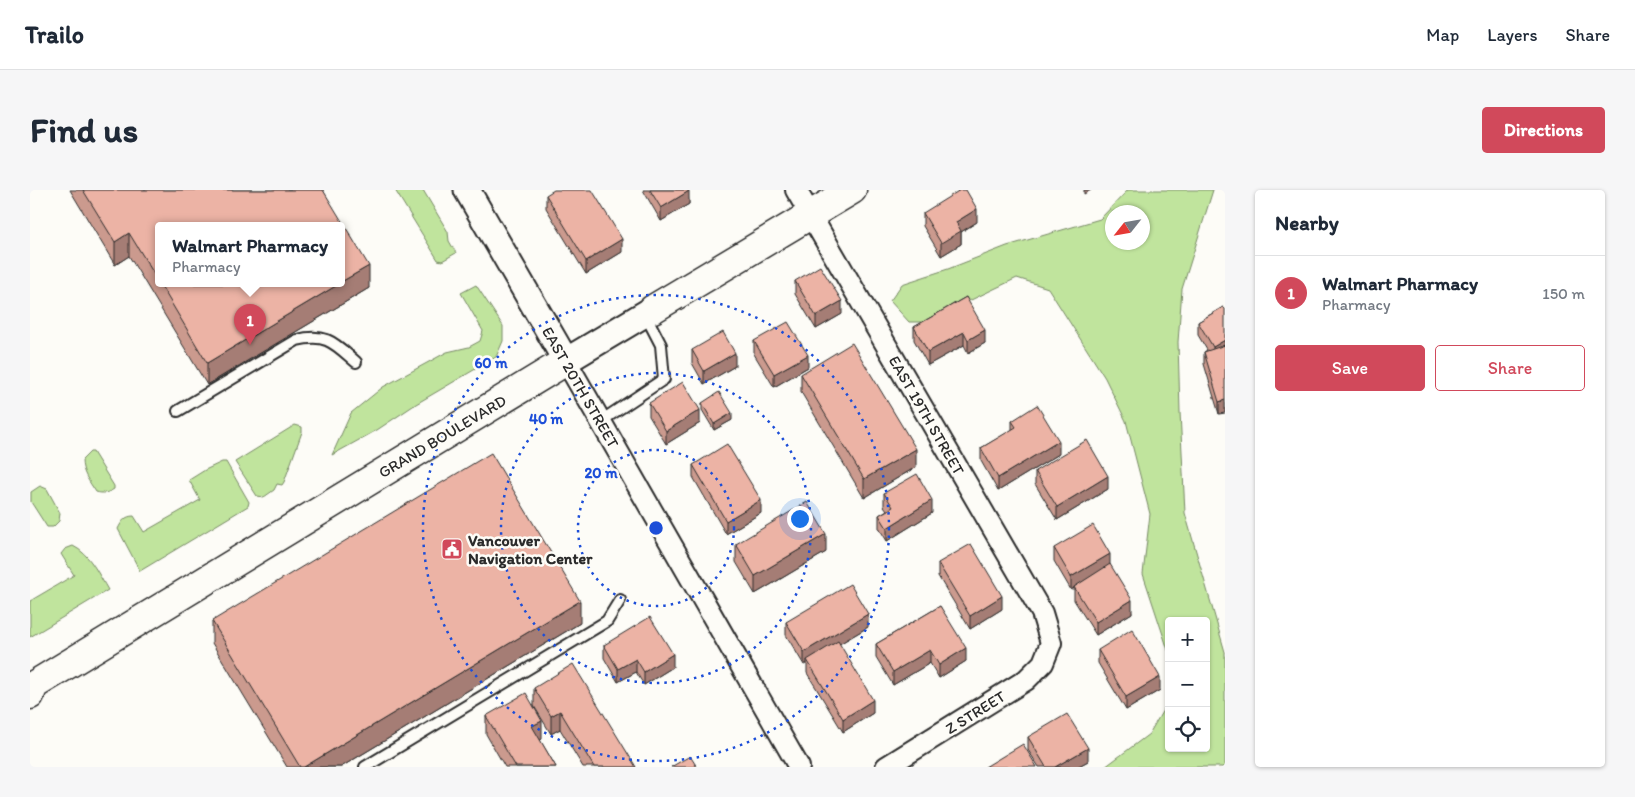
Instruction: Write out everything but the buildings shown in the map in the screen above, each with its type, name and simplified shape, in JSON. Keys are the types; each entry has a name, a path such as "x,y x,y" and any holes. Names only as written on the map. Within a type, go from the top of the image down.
{"main road":[{"name":"GRAND BOULEVARD","path":"649,312 852,190"},
{"name":"GRAND BOULEVARD","path":"31,688 566,361"}],"street":[{"name":"EAST 20TH STREET","path":"468,190 799,767"},
{"name":"EAST 19TH STREET","path":"796,190 1042,613 1051,643"},
{"name":"GRAND BOULEVARD","path":"566,361 649,312"},
{"name":"Z STREET","path":"886,767 1026,680 1043,663 1051,643"}],"lane":[{"path":"601,421 664,379 661,345 649,312"},
{"path":"178,411 296,340 311,337 330,340 356,362"},
{"path":"364,767 607,621 620,600"}],"green space":[{"path":"395,190 423,190 448,232 449,241 456,253 442,261 438,260"},
{"path":"1128,190 1213,190 1182,289 1178,342 1185,513 1225,652 1225,767 1105,767 1149,734 1165,707 1165,752 1210,752 1210,617 1165,617 1165,641 1143,574 1150,514 1126,421 1105,378 1048,288 1017,278 925,322 909,322 890,301 902,284 948,269 1007,246 1100,219 1105,214 1105,250 1150,250 1150,205 1114,205"},
{"path":"476,285 503,326 503,341 496,357 416,404 377,430 332,455 351,413 383,387 447,352 469,347 480,341 483,331 461,293"},
{"path":"295,425 302,427 302,432 284,482 282,485 277,484 274,490 264,497 257,496 235,462"},
{"path":"90,452 93,452 114,489 103,493 96,492 86,477 82,460"},
{"path":"222,462 226,462 249,502 248,506 140,571 118,529 122,521 134,516 144,532 200,500 189,480"},
{"path":"40,486 47,489 60,513 59,521 53,527 47,527 31,502 31,492"},
{"path":"73,546 89,559 108,590 30,637 30,601 74,575 61,554 65,549"}],"place":[{"name":"Walmart Pharmacy","path":"250,345"},
{"name":"Vancouver Navigation Center","path":"452,549"}]}
